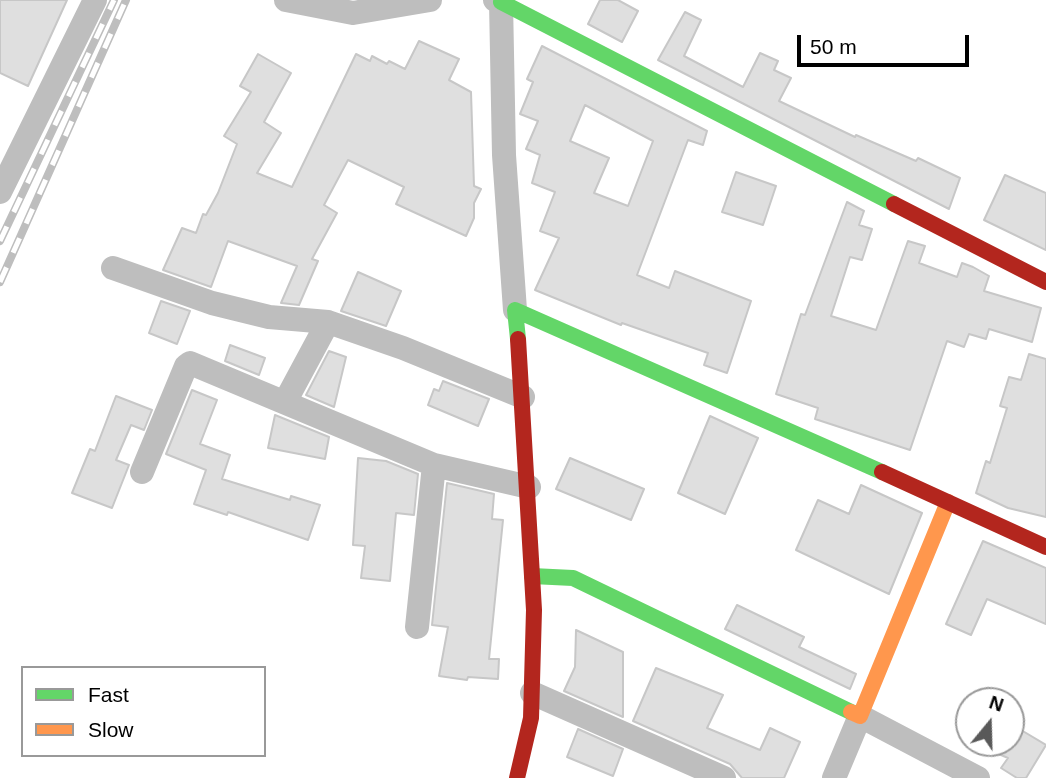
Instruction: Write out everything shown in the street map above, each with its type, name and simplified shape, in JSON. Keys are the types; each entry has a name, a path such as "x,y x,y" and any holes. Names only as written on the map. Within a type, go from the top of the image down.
{"street":[{"path":"0,192 95,0"},
{"path":"286,0 353,13 430,0"},
{"path":"517,778 531,718 532,576 523,397 514,310 504,155 498,1 1046,282"},
{"path":"113,268 224,306 269,317 328,321 523,397"},
{"path":"514,310 686,383 1046,547"},
{"path":"285,402 328,321"},
{"path":"142,472 190,362 434,465 528,487"},
{"path":"417,628 434,465"},
{"path":"834,778 948,502"},
{"path":"532,576 573,578 859,716 978,778"},
{"path":"532,693 724,778"}],"building":[{"path":"0,0 67,0 28,86 0,73"},
{"path":"600,0 618,0 638,11 622,42 588,24"},
{"path":"685,12 701,20 684,56 743,87 760,53 778,61 774,70 791,78 779,101 855,137 856,135 916,161 918,158 960,178 949,209 658,60"},
{"path":"419,41 459,59 449,80 471,92 474,186 481,189 474,203 474,218 466,236 396,204 404,187 348,160 324,205 337,213 312,259 318,261 299,305 281,303 297,266 228,241 211,287 163,270 182,228 196,233 203,214 206,215 218,193 237,144 224,136 251,92 240,86 258,54 291,73 264,122 281,133 257,173 292,187 356,54 370,61 372,56 387,64 389,61 405,69"},
{"path":"542,46 707,131 703,145 688,140 637,275 669,288 675,271 751,301 727,373 704,365 708,353 622,323 621,325 535,290 559,238 540,231 555,192 532,183 540,155 526,149 538,121 520,114 533,82 527,79","holes":["585,105 653,141 628,206 594,193 609,158 570,141"]},
{"path":"736,172 776,186 763,225 722,212"},
{"path":"1005,175 1046,193 1046,250 984,220"},
{"path":"847,202 864,211 859,225 872,229 862,260 850,257 831,316 876,330 908,241 925,246 919,263 957,277 962,263 973,267 989,276 984,291 1041,308 1032,342 989,329 986,339 969,334 964,347 947,341 910,450 815,419 818,408 776,394 801,314 805,315"},
{"path":"358,272 401,291 386,326 341,311"},
{"path":"161,301 190,311 177,344 149,333"},
{"path":"230,345 265,358 259,375 225,361"},
{"path":"329,351 346,357 334,407 306,395"},
{"path":"1029,354 1046,359 1046,517 1008,508 976,493 986,461 990,463 1007,408 1000,406 1009,377 1021,380"},
{"path":"443,381 489,399 478,426 428,405 434,389 439,391"},
{"path":"192,390 217,400 200,444 230,455 222,479 290,500 291,496 320,505 308,540 228,512 227,515 194,504 206,470 166,454"},
{"path":"116,396 152,410 144,430 131,425 116,460 129,465 112,508 72,493 90,449 95,451"},
{"path":"275,415 329,437 325,459 268,448"},
{"path":"710,416 758,438 725,514 678,493"},
{"path":"358,458 386,461 418,474 414,515 396,513 390,581 361,578 365,546 353,545"},
{"path":"570,458 644,489 631,520 556,489"},
{"path":"447,483 494,494 492,519 503,520 489,659 499,659 498,679 468,677 467,680 439,676 448,627 432,625"},
{"path":"861,485 922,513 889,594 796,550 818,500 849,514"},
{"path":"983,541 1046,568 1046,624 987,599 971,635 946,624"},
{"path":"737,605 804,637 799,647 856,674 850,689 725,629"},
{"path":"576,630 623,652 623,717 564,691 575,667"},
{"path":"656,668 723,695 707,728 760,750 770,728 800,742 784,778 742,778 730,764 633,721"},
{"path":"578,729 623,749 613,776 567,757"},
{"path":"1025,732 1046,745 1026,778 1017,778 1001,768 1008,758 1006,757 1025,757"}],"railway":[{"path":"0,241 114,0"},
{"path":"0,282 126,0"}],"traffic: fast":[{"path":"501,2 894,204"},
{"path":"518,339 515,310 882,472"},
{"path":"532,576 573,578 851,712"}],"traffic: slow":[{"path":"851,712 860,716 948,502"}],"traffic: jam":[{"path":"894,204 1046,282"},
{"path":"517,778 531,718 534,610 518,339"},
{"path":"882,472 1046,547"}]}
